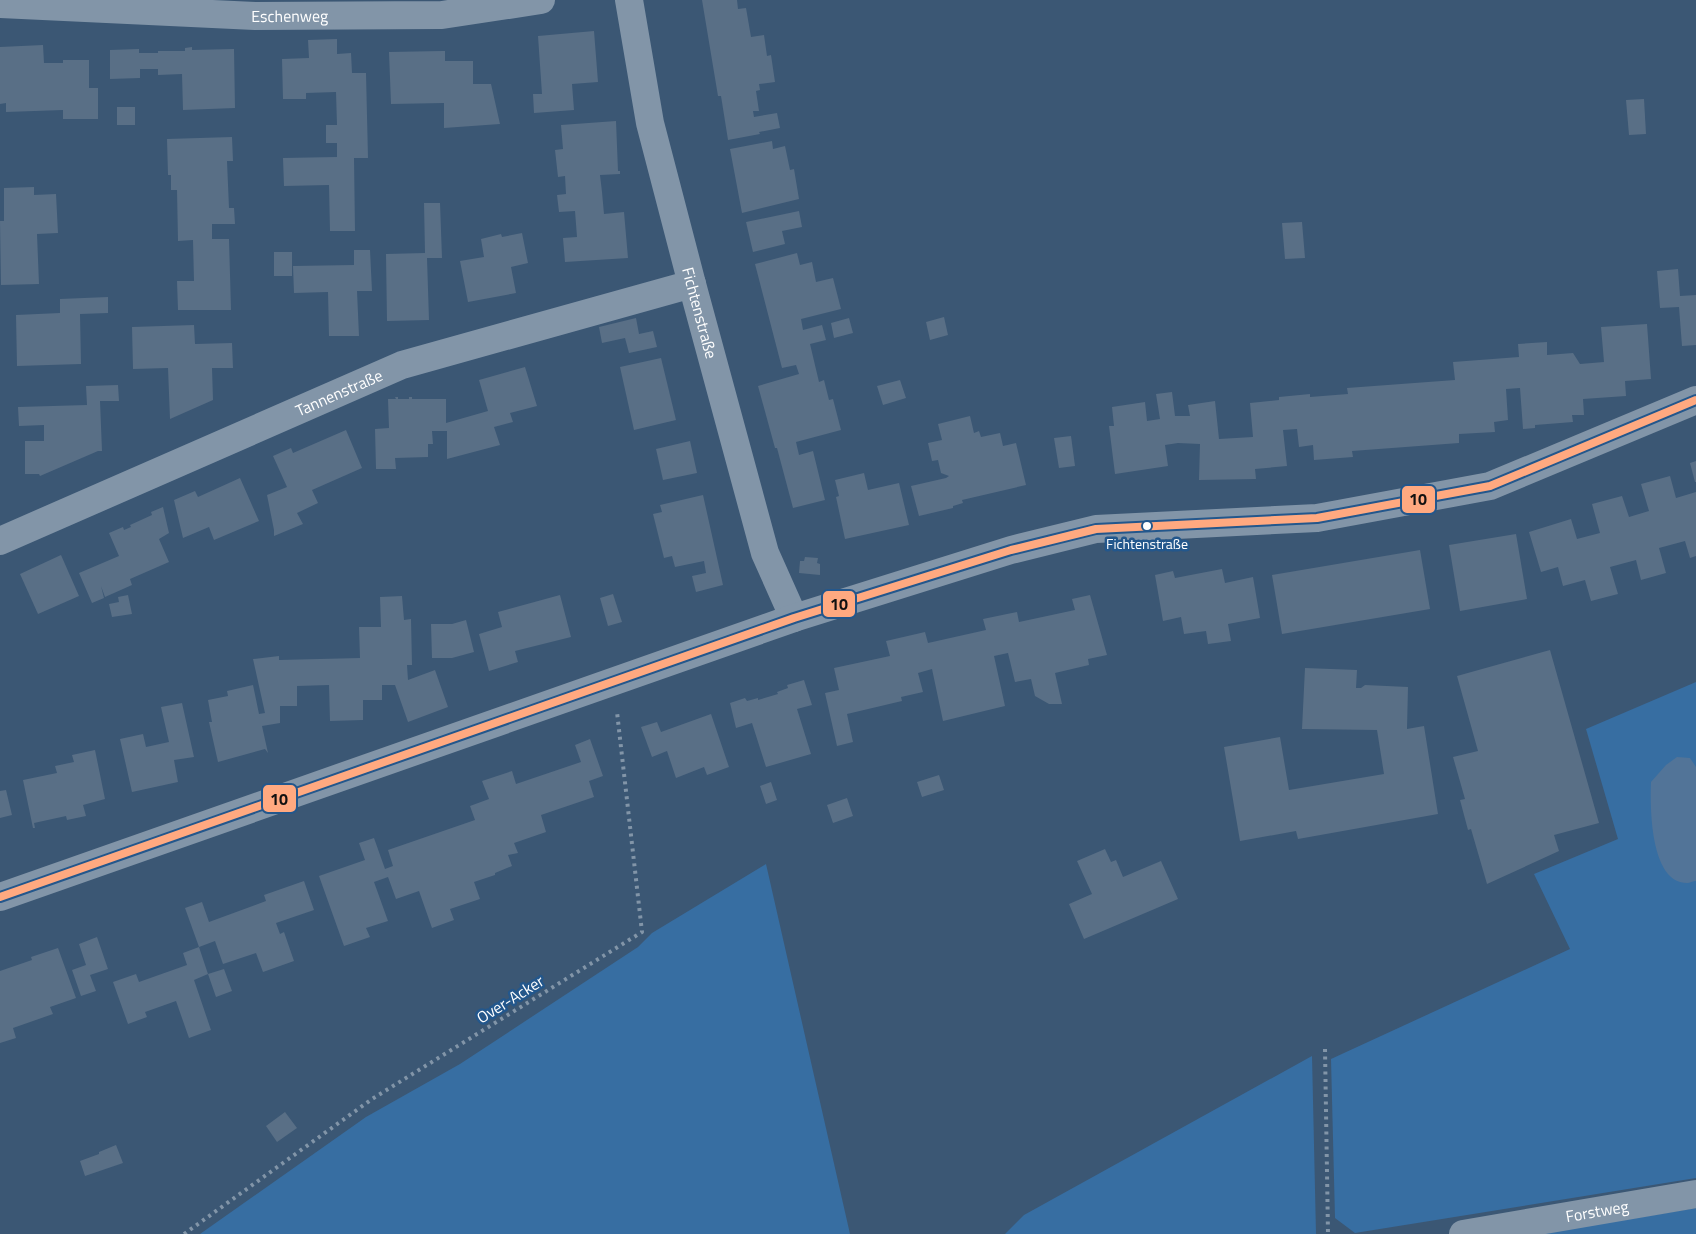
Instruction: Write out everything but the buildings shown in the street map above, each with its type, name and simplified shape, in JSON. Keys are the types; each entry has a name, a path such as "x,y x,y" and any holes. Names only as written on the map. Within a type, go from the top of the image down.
{"street":[{"name":"Eschenweg","path":"0,4 255,16 442,15 541,0"},
{"name":"Fichtenstraße","path":"629,0 650,123 692,284 765,553 794,618"},
{"name":"Tannenstraße","path":"0,541 402,365 692,284"},
{"path":"0,897 794,618 1011,550 1096,529 1317,518 1490,486 1696,400"},
{"name":"Forstweg","path":"1463,1234 1696,1194"}],"path":[{"name":"Over-Acker","path":"184,1234 372,1099 642,932 613,681"},
{"path":"1325,1049 1328,1234"}],"shaded area":[{"path":"1696,682 1696,1178 1355,1233 1335,1218 1331,1059 1570,949 1534,874 1618,839 1586,729"},
{"path":"1677,757 1690,758 1696,767 1696,881 1688,883 1675,880 1666,871 1659,858 1652,825 1651,782 1666,765"},
{"path":"766,864 850,1234 200,1234 366,1117 460,1064 638,947 652,933"},
{"path":"1312,1056 1316,1234 1005,1234 1024,1215"},
{"path":"1696,1208 1696,1234 1538,1234"}],"transit line":[{"name":"10","path":"0,897 794,618 1011,550 1096,529 1317,518 1490,486 1696,400"}],"place":[{"name":"Fichtenstraße","path":"1147,526"}]}
